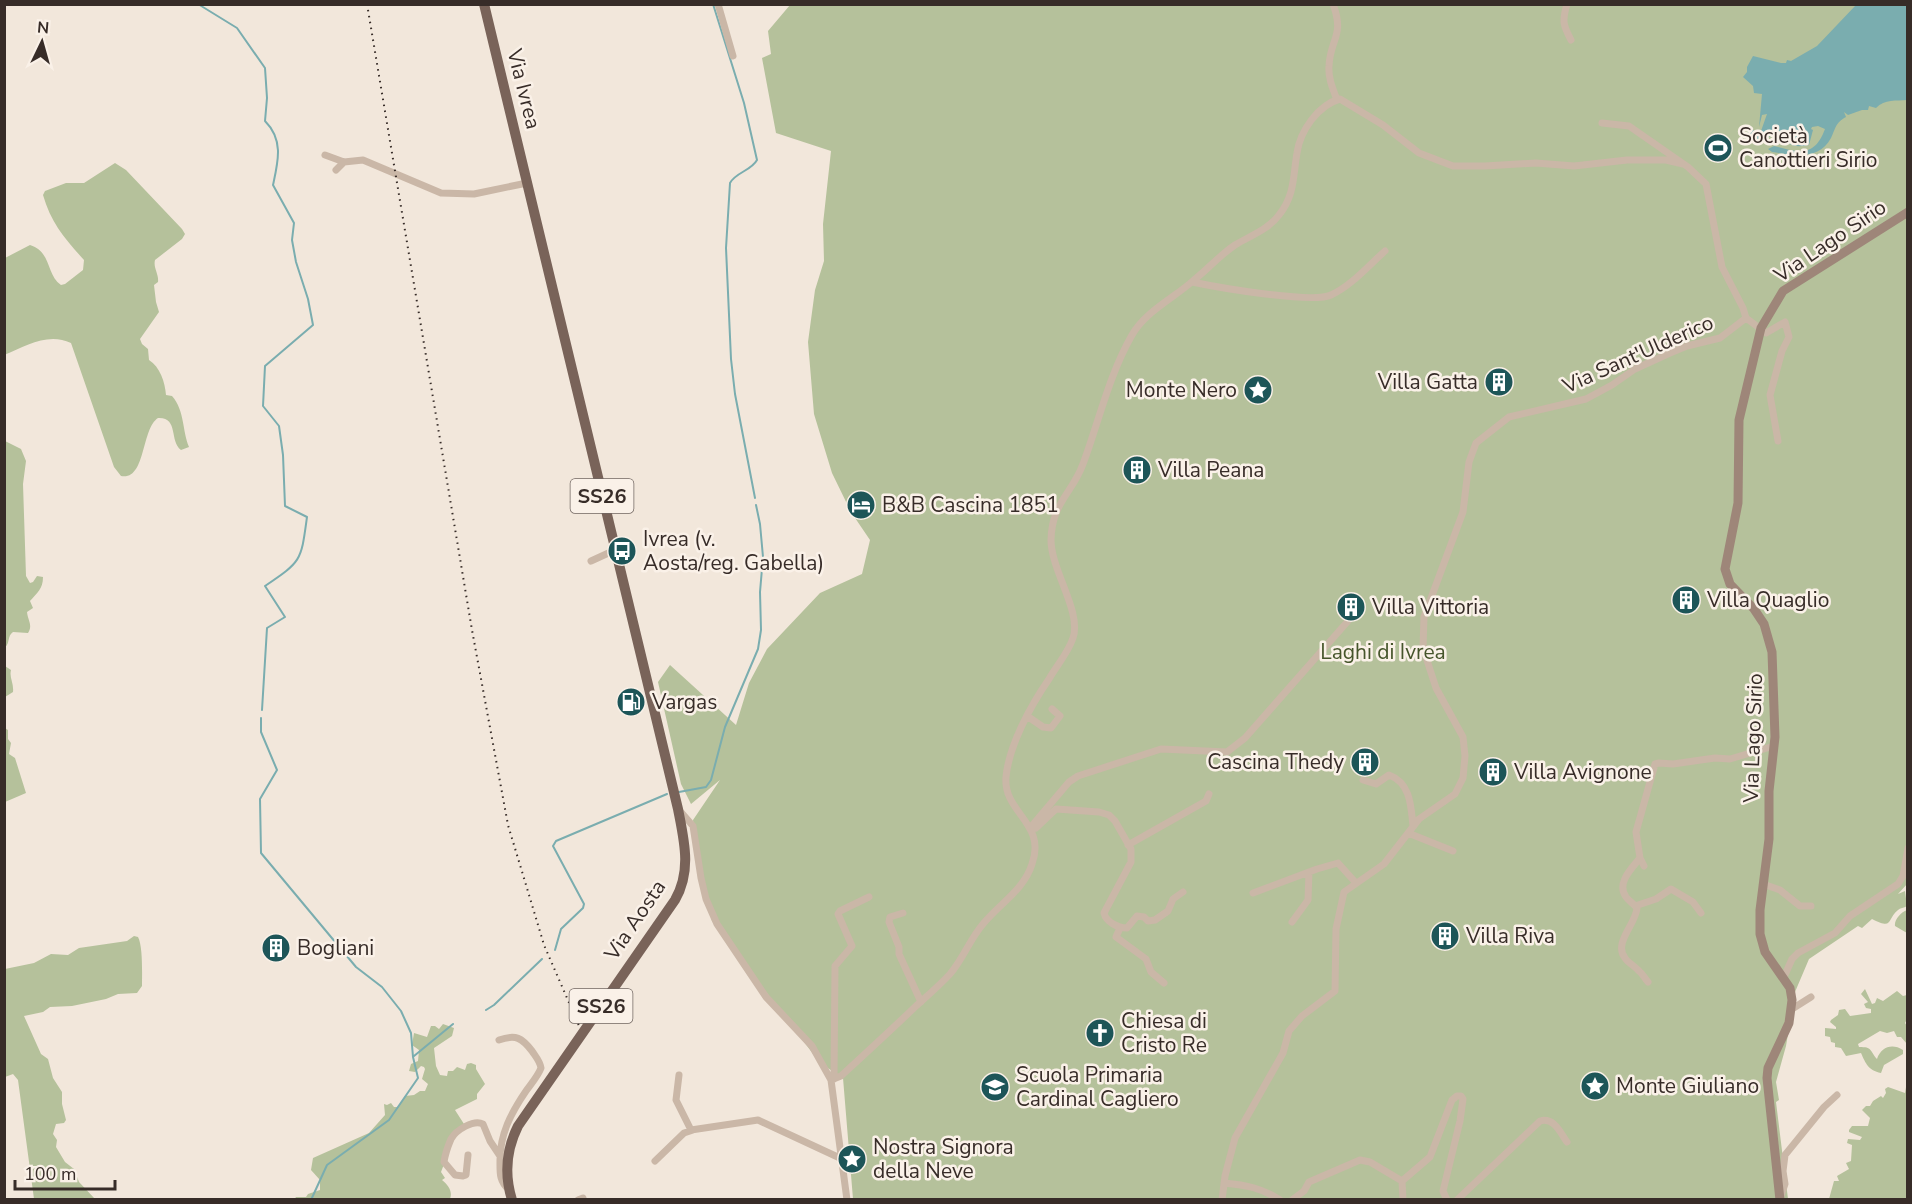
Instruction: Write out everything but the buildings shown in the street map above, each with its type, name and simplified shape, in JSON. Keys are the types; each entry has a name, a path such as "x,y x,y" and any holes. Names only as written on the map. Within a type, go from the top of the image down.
{"main road":[{"name":"Via Ivrea","path":"484,4 527,183"},
{"name":"SS26","path":"527,183 678,809"},
{"name":"Via Lago Sirio","path":"1792,1009 1790,988 1761,942 1760,917 1770,839 1769,791 1775,741 1773,662 1768,632 1754,609 1730,584 1725,569 1738,503 1739,420 1761,328 1783,291 1908,212"},
{"name":"Via Aosta","path":"511,1195 507,1175 508,1154 518,1126 680,892 685,874 686,853 678,809"},
{"path":"1780,1199 1767,1077 1768,1068 1789,1023 1792,1009"}],"street":[{"path":"718,4 733,56"},
{"path":"1334,4 1339,27 1329,65 1329,75 1337,100"},
{"path":"1567,4 1563,19 1565,30 1572,40"},
{"path":"832,1079 841,1076 950,974 983,924 1028,874 1035,852 1031,830 1013,804 1006,786 1010,758 1028,716 1075,633 1073,612 1053,557 1051,538 1056,511 1083,463 1103,403 1133,332 1154,310 1192,282 1227,251 1276,219 1290,199 1297,150 1305,131 1321,109 1337,100 1351,105 1383,125 1419,153 1453,166 1536,164 1574,166 1627,160 1666,160 1683,164"},
{"path":"1602,123 1629,126 1683,164 1707,186 1722,267 1746,318 1766,333 1785,322 1789,337 1782,351 1770,395 1778,441"},
{"path":"325,155 344,162 363,160 441,193 474,194 527,183"},
{"path":"336,170 344,162"},
{"path":"1192,282 1275,295 1306,298 1329,296 1385,251"},
{"name":"Via Sant'Ulderico","path":"1222,1200 1235,1137 1283,1053 1289,1031 1302,1016 1335,991 1336,929 1344,892 1384,864 1419,819 1455,794 1463,778 1465,769 1463,737 1436,688 1423,648 1424,617 1464,512 1469,462 1476,443 1509,417 1586,399 1635,369 1670,353 1687,346 1720,338 1746,318"},
{"path":"591,561 615,550"},
{"path":"1031,830 1069,782 1078,776 1161,749 1218,753 1230,751 1245,738 1348,621"},
{"path":"1028,716 1042,727 1051,728 1059,716 1052,709"},
{"path":"1644,866 1640,858 1636,832 1654,765 1715,758 1730,759 1775,741"},
{"path":"1363,780 1376,784 1389,775 1400,781 1409,796 1413,826"},
{"path":"1128,845 1206,801 1209,794"},
{"path":"678,809 693,826 700,878 717,924 766,998 804,1035 832,1079"},
{"path":"1031,830 1056,809 1098,812 1112,817 1131,849 1131,861 1104,913 1106,919 1120,928 1127,928 1137,916 1149,921 1155,920 1168,910 1173,899 1183,891"},
{"path":"1408,833 1453,852"},
{"path":"1784,977 1798,953 1835,933 1850,916 1898,884 1903,876 1908,848"},
{"path":"1638,908 1625,895 1623,889 1626,876 1640,858"},
{"path":"1253,893 1309,872 1340,864 1356,884"},
{"path":"1292,922 1308,900 1309,872"},
{"path":"1763,884 1780,890 1800,906 1811,906"},
{"path":"1638,908 1671,889 1693,902 1701,913"},
{"path":"847,1200 832,1079 836,966 852,946 838,914 869,897"},
{"path":"1638,908 1636,917 1624,938 1622,953 1648,982"},
{"path":"903,913 890,917 889,922 899,947 899,954 921,1002"},
{"path":"1120,928 1116,937 1146,959 1151,972 1164,983"},
{"path":"1792,1009 1811,997"},
{"path":"499,1040 515,1036 521,1038 540,1062 541,1068 507,1124 503,1136 500,1156 502,1183 511,1195"},
{"path":"679,1075 676,1100 689,1128 693,1130"},
{"path":"1402,1181 1430,1156 1452,1100 1461,1095 1463,1099 1460,1121 1443,1191 1447,1200"},
{"path":"1780,1199 1785,1184 1783,1171 1785,1155 1824,1107 1837,1095"},
{"path":"655,1161 684,1133 758,1120 842,1159"},
{"path":"1457,1200 1540,1121 1545,1120 1554,1124 1567,1142"},
{"path":"468,1155 466,1174 463,1176 455,1175 444,1162 453,1136 478,1122 483,1124 500,1156"},
{"path":"1292,1200 1304,1191 1310,1182 1360,1160 1370,1162 1402,1181"},
{"path":"1402,1181 1403,1200"},
{"path":"1224,1183 1249,1185 1266,1191 1280,1200"}],"green space":[{"name":"Laghi di Ivrea","path":"790,5 1907,5 1908,883 1898,894 1905,891 1907,906 1898,910 1887,924 1872,919 1862,928 1858,926 1809,959 1795,992 1786,1046 1776,1082 1779,1100 1776,1102 1788,1199 853,1199 843,1078 820,1063 712,921 697,866 693,820 720,780 691,804 681,784 658,682 670,665 736,725 749,683 767,649 820,593 862,574 870,540 851,512 832,473 814,414 808,342 815,290 824,261 823,224 831,151 776,133 762,58 771,54 768,31"},
{"path":"115,163 126,170 185,234 182,239 155,260 158,282 154,285 159,312 140,339 148,349 149,360 161,375 166,395 172,396 179,408 189,447 181,450 177,446 169,421 158,418 149,432 135,471 121,476 114,467 71,343 54,339 45,340 4,355 5,258 30,245 37,248 46,258 53,276 61,285 83,270 84,260 59,230 43,195 45,191 66,183 84,183"},
{"path":"5,441 21,449 26,461 23,484 26,576 30,583 37,576 43,577 43,581 41,588 30,601 33,608 27,612 30,625 28,633 13,632 5,647"},
{"path":"4,659 5,666 11,670 13,689 13,692 5,697"},
{"path":"5,728 8,730 8,739 11,743 9,754 15,758 26,793 5,802"},
{"path":"1907,910 1907,933 1895,924 1902,912"},
{"path":"134,936 140,941 142,960 142,986 137,993 118,994 106,999 72,1006 50,1007 43,1012 24,1016 41,1054 48,1059 53,1078 62,1092 66,1120 64,1123 56,1124 53,1134 57,1140 56,1147 65,1162 74,1169 79,1182 95,1199 34,1199 18,1080 13,1074 5,1077 5,969 34,963 51,954 68,955 79,948 127,941"},
{"path":"1865,989 1872,1004 1877,998 1883,1001 1897,991 1903,996 1907,995 1905,1023 1907,1044 1901,1037 1897,1037 1894,1031 1887,1033 1880,1031 1858,1044 1859,1047 1869,1048 1877,1059 1887,1047 1903,1050 1903,1054 1884,1065 1881,1073 1868,1066 1861,1053 1846,1056 1841,1048 1835,1047 1830,1037 1825,1036 1825,1028 1836,1029 1830,1022 1838,1015 1839,1010 1845,1009 1850,1016 1871,1013 1871,1009 1866,1008 1864,1004 1868,1002 1861,994"},
{"path":"443,1024 454,1028 452,1036 434,1048 436,1066 440,1075 447,1076 448,1071 453,1071 457,1067 465,1070 467,1064 471,1063 476,1065 485,1084 477,1094 477,1099 455,1110 464,1124 457,1130 441,1172 445,1178 442,1180 450,1191 450,1199 294,1200 296,1197 306,1197 320,1190 320,1180 311,1170 313,1158 369,1133 385,1115 384,1104 391,1103 394,1107 398,1107 405,1096 425,1091 428,1084 422,1079 424,1067 421,1066 415,1072 409,1071 411,1064 418,1061 419,1050 412,1045 414,1033 427,1037 431,1026 439,1029"},
{"path":"1907,1081 1907,1199 1829,1199 1834,1181 1839,1181 1837,1176 1849,1169 1846,1163 1851,1161 1852,1145 1847,1143 1848,1139 1860,1140 1862,1137 1849,1130 1852,1126 1868,1126 1870,1118 1862,1110 1881,1096 1883,1098 1886,1093 1885,1089 1888,1087 1905,1093"}],"water":[{"path":"1856,5 1907,5 1907,100 1887,102 1876,108 1869,106 1868,110 1848,115 1844,112 1846,117 1838,124 1826,145 1813,153 1797,155 1772,152 1768,149 1774,146 1797,151 1810,149 1821,139 1825,129 1818,126 1812,127 1809,145 1803,146 1790,144 1773,135 1758,141 1748,133 1748,130 1761,131 1767,114 1762,115 1759,127 1762,94 1754,93 1753,86 1743,77 1753,56 1781,63 1791,61 1817,46"}],"waterway":[{"path":"198,4 237,28 265,68 267,98 265,121 275,136 278,152 273,185 294,223 292,240 296,262 308,299 313,325 265,366 263,406 279,426 283,455 285,506 307,517 298,559 265,586 285,617 267,628 262,710"},
{"path":"713,4 744,103 757,160 730,183 726,248 731,359 735,394 755,498"},
{"path":"679,792 706,787 711,780 725,727 758,649 761,630 760,592 763,557 756,505"},
{"path":"261,718 261,732 277,770 260,799 261,853 356,967 382,987 401,1011 411,1033 418,1078 389,1120 327,1165 311,1200"},
{"path":"555,950 561,929 583,908 584,904 553,846 556,841 667,794"},
{"path":"486,1010 542,959"},
{"path":"414,1056 453,1024"}],"railway":[{"path":"367,4 472,630 508,825 544,945 580,1028"}],"place":[{"name":"Società Canottieri Sirio","path":"1718,148"},
{"name":"Villa Gatta","path":"1499,382"},
{"name":"Monte Nero","path":"1258,390"},
{"name":"Villa Peana","path":"1137,470"},
{"name":"B&B Cascina 1851","path":"861,505"},
{"name":"Ivrea (v. Aosta/reg. Gabella)","path":"622,551"},
{"name":"Villa Quaglio","path":"1686,600"},
{"name":"Villa Vittoria","path":"1351,607"},
{"name":"Vargas","path":"631,702"},
{"name":"Cascina Thedy","path":"1365,762"},
{"name":"Villa Avignone","path":"1493,772"},
{"name":"Villa Riva","path":"1445,936"},
{"name":"Bogliani","path":"276,948"},
{"name":"Chiesa di Cristo Re","path":"1100,1033"},
{"name":"Monte Giuliano","path":"1595,1086"},
{"name":"Scuola Primaria Cardinal Cagliero","path":"995,1087"},
{"name":"Nostra Signora della Neve","path":"852,1159"}]}
